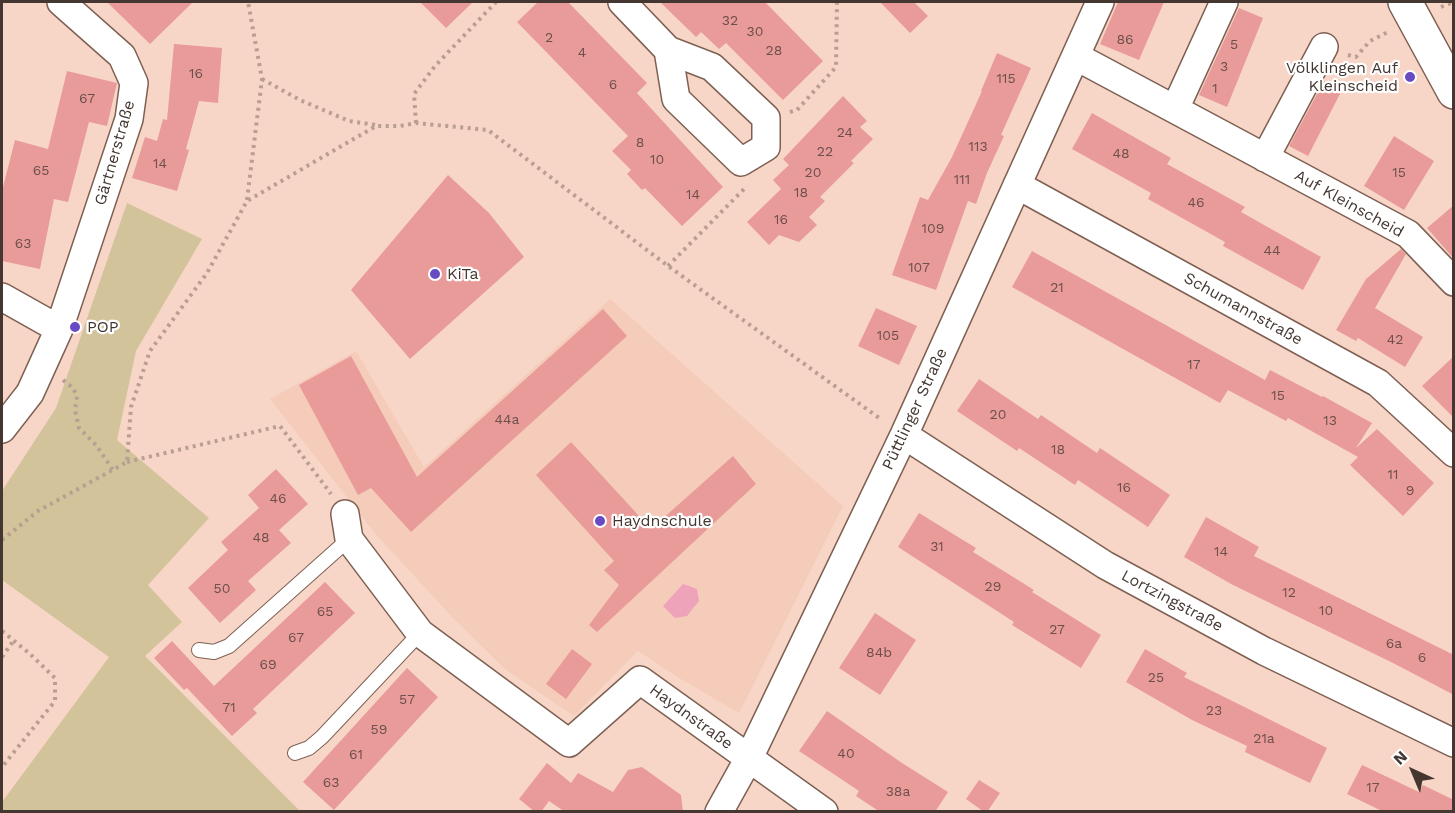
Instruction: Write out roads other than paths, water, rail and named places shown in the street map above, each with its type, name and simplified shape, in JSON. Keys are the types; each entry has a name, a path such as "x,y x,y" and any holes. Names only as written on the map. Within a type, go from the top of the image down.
{"main road":[{"path":"1405,2 1454,92"}],"street":[{"name":"Gärtnerstraße","path":"2,429 30,393 59,329 129,119 135,83 122,56 61,2"},
{"path":"622,2 668,50 712,67 766,118 766,147 741,162 676,99 668,50"},
{"name":"Püttlinger Straße","path":"719,812 749,758 904,435 1100,2"},
{"path":"1174,109 1224,2"},
{"path":"1264,158 1324,47"},
{"name":"Auf Kleinscheid","path":"1077,57 1408,234 1454,282"},
{"name":"Schumannstraße","path":"1017,185 1378,383 1454,453"},
{"path":"2,297 59,329"},
{"name":"Lortzingstraße","path":"904,435 1105,565 1264,651 1454,743"},
{"name":"Haydnstraße","path":"347,526 420,633 569,743 640,680 824,812"}],"lane":[{"path":"199,650 214,652 229,646 347,526"},
{"path":"296,753 309,748 322,737 420,633"}],"place":[{"name":"Völklingen Auf Kleinscheid","path":"1410,77"},
{"name":"KiTa","path":"435,274"},
{"name":"POP","path":"75,327"},
{"name":"Haydnschule","path":"600,521"}]}
